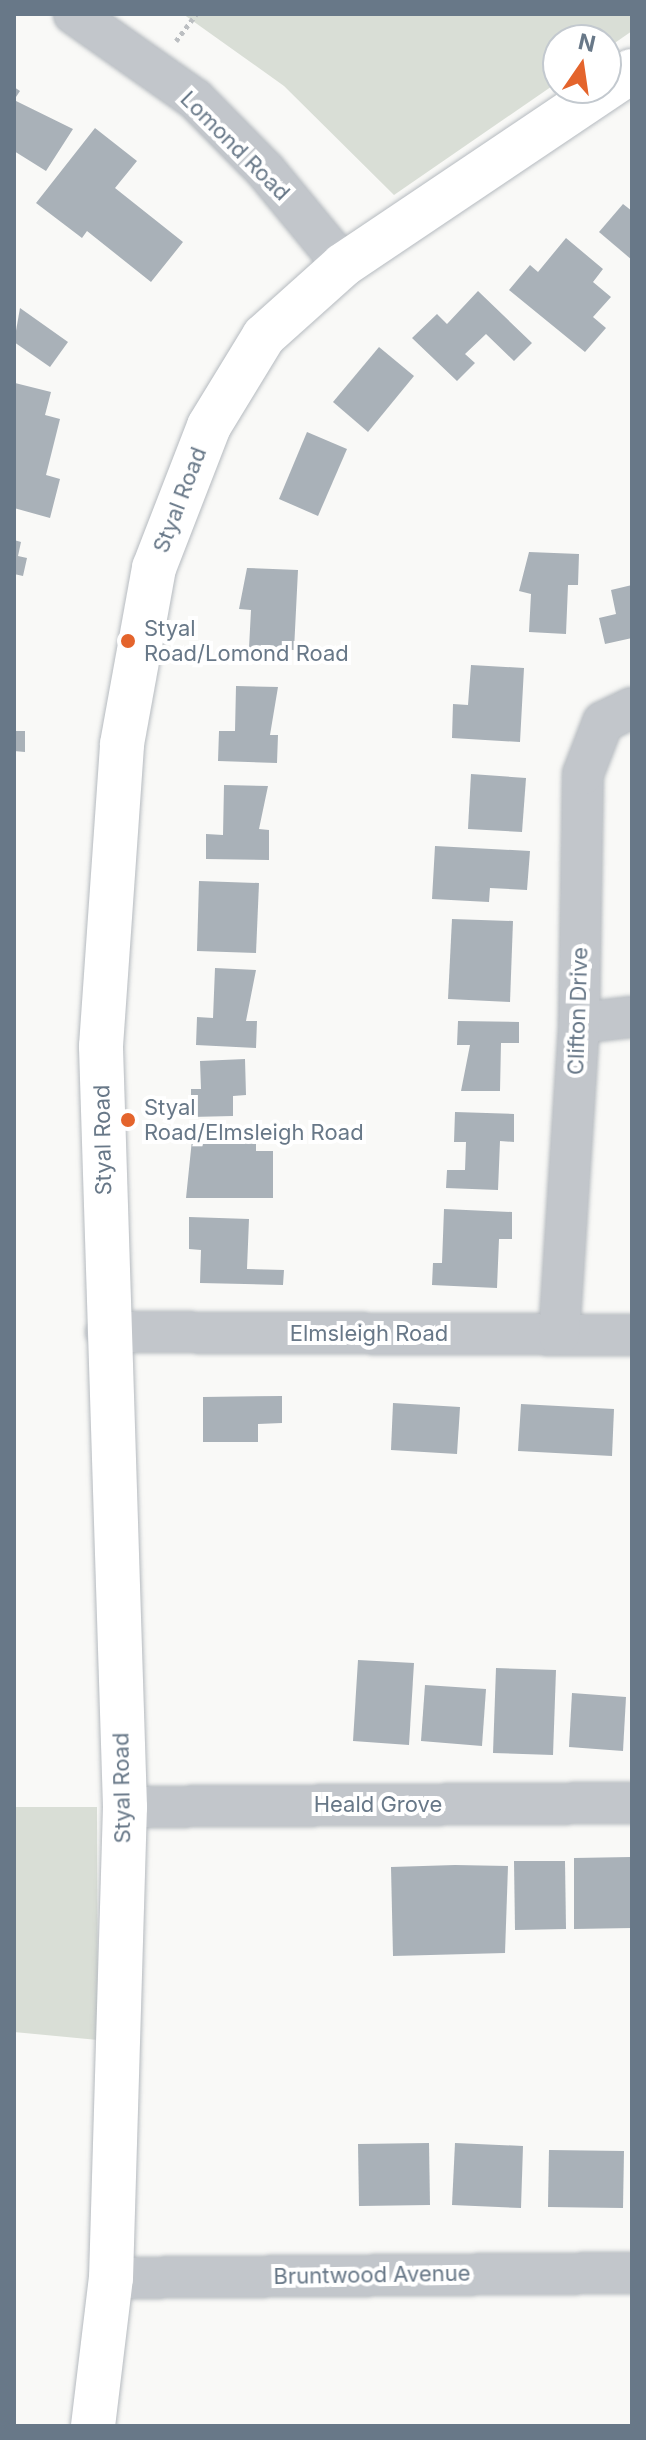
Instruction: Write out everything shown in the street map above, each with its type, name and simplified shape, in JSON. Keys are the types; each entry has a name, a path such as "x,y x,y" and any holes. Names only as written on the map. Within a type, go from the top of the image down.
{"main road":[{"name":"Styal Road","path":"93,2426 111,2278 125,1807 106,1332 101,1046 122,744 154,568 209,426 264,336 343,265 632,71"}],"street":[{"name":"Lomond Road","path":"74,14 195,99 265,170 343,265"},
{"name":"Clifton Drive","path":"559,1335 579,1023 583,774 603,722 632,708"},
{"path":"579,1023 632,1017"},
{"name":"Elmsleigh Road","path":"106,1332 632,1335"},
{"name":"Heald Grove","path":"125,1807 632,1803"},
{"name":"Bruntwood Avenue","path":"111,2278 632,2273"}],"shaded area":[{"path":"183,14 632,14 632,31 622,38 622,24 542,24 542,93 394,195 284,86"},
{"path":"14,1807 97,1807 98,2040 14,2032"}],"building":[{"path":"14,100 73,129 46,171 14,151"},
{"path":"95,128 137,161 115,188 183,242 151,282 87,231 82,238 36,203"},
{"path":"623,204 632,211 632,260 599,232"},
{"path":"566,238 603,269 593,282 611,297 593,317 606,328 585,352 509,290 530,265 538,272"},
{"path":"478,291 532,343 514,361 486,334 465,354 475,363 457,381 412,338 437,314 447,324"},
{"path":"20,308 68,342 50,367 14,342"},
{"path":"379,347 414,376 368,432 333,402"},
{"path":"15,383 51,392 45,415 60,419 46,475 60,479 50,518 14,508"},
{"path":"307,432 347,449 318,516 279,499"},
{"path":"14,540 21,542 18,556 27,558 23,576 14,574"},
{"path":"529,552 579,554 578,585 568,585 566,634 529,632 531,594 519,591"},
{"path":"247,568 298,570 294,650 249,648 251,610 239,609"},
{"path":"632,585 632,638 605,644 599,618 616,614 611,590"},
{"path":"471,665 524,668 520,742 452,738 453,704 468,705"},
{"path":"236,686 278,687 270,735 278,735 277,763 218,761 219,731 235,731"},
{"path":"14,731 25,731 25,752 14,751"},
{"path":"471,774 526,778 522,832 468,829"},
{"path":"224,785 268,786 259,829 269,830 269,860 206,859 206,834 223,835"},
{"path":"435,846 530,851 527,890 490,888 489,902 432,899"},
{"path":"199,881 259,883 256,953 197,951"},
{"path":"452,919 513,921 510,1002 448,999"},
{"path":"215,968 256,970 246,1021 257,1021 256,1048 196,1045 197,1017 213,1018"},
{"path":"458,1021 519,1022 519,1043 501,1043 500,1091 461,1091 470,1045 457,1045"},
{"path":"245,1059 246,1095 233,1096 233,1116 191,1117 191,1089 201,1089 200,1061"},
{"path":"455,1112 514,1114 514,1142 500,1141 498,1190 446,1188 447,1170 465,1170 466,1142 454,1142"},
{"path":"193,1130 256,1130 256,1151 273,1151 273,1198 186,1198"},
{"path":"444,1209 512,1212 512,1239 499,1239 497,1288 432,1285 433,1263 442,1263"},
{"path":"189,1217 249,1219 247,1269 284,1270 283,1285 200,1283 201,1250 189,1249"},
{"path":"282,1396 282,1423 258,1424 258,1442 203,1442 203,1397"},
{"path":"393,1403 460,1407 457,1454 391,1450"},
{"path":"521,1404 614,1409 612,1456 518,1451"},
{"path":"358,1660 414,1663 409,1745 353,1741"},
{"path":"496,1668 556,1670 553,1755 493,1753"},
{"path":"425,1685 486,1689 482,1746 421,1741"},
{"path":"572,1693 626,1697 623,1751 569,1747"},
{"path":"631,1857 632,1928 574,1929 574,1858"},
{"path":"514,1861 565,1861 566,1929 515,1930"},
{"path":"508,1866 505,1953 393,1956 391,1867"},
{"path":"429,2143 430,2205 359,2206 358,2144"},
{"path":"455,2143 523,2146 521,2208 452,2205"},
{"path":"549,2150 624,2151 623,2208 548,2207"}],"place":[{"name":"Styal Road/Lomond Road","path":"128,641"},
{"name":"Styal Road/Elmsleigh Road","path":"128,1120"}]}
